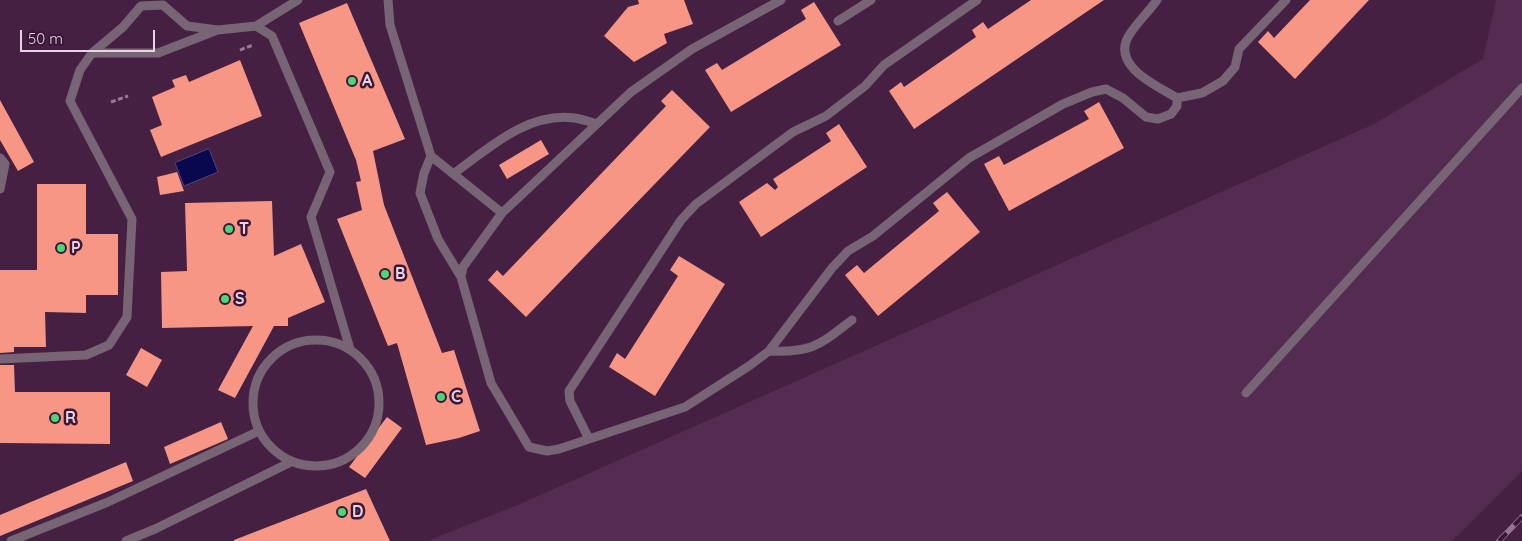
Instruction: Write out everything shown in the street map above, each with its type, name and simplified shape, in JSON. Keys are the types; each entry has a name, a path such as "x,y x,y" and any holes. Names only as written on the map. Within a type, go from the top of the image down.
{"lane":[{"path":"0,359 86,355 108,344 127,317 132,219 70,101 80,70 92,53 123,27 141,3 163,2 188,26 218,30 256,26 298,0"},
{"path":"388,0 390,25 431,156 502,214"},
{"path":"461,277 463,267 502,214 631,92 692,49 782,0"},
{"path":"838,21 871,0"},
{"path":"589,439 570,401 569,391 681,220 696,204 770,148 793,132 826,116 865,86 884,64 977,0"},
{"path":"1157,0 1127,39 1126,53 1131,65 1148,82 1177,98 1202,93 1223,81 1235,67 1240,49 1286,0"},
{"path":"256,26 272,36 330,172 311,217 350,349"},
{"path":"92,53 158,53 218,30"},
{"path":"1246,393 1522,88"},
{"path":"431,156 424,173 420,193 438,239 461,277 491,383 529,447 547,451 685,407 769,351 832,268 848,251 873,236 969,158 1063,104 1092,92 1106,89 1123,98 1146,117 1158,119 1171,114 1177,106 1177,98"},
{"path":"452,174 516,130 533,123 574,118 597,124"},
{"path":"0,158 5,164 0,189"},
{"path":"769,351 795,352 817,346 852,320"},
{"path":"311,340 332,341 350,349 371,371 378,389 380,409 375,428 364,445 349,458 330,465 310,467 291,462 267,444 259,431 253,412 254,391 261,372 274,356 291,345 311,340"},
{"path":"11,541 108,502 259,431"},
{"path":"126,541 155,529 291,462"}],"path":[{"path":"240,50 253,45"},
{"path":"111,102 128,96"}],"shaded area":[{"path":"1496,0 1522,0 1522,471 1452,541 427,541 520,504 1374,124 1483,59"},
{"path":"209,149 218,172 184,186 175,163"}],"building":[{"path":"638,0 684,0 693,24 664,34 667,43 634,62 604,36 628,7 639,4"},
{"path":"1031,0 1104,0 914,129 889,91 901,82 904,87 976,37 972,30 983,22 988,29"},
{"path":"1310,0 1369,0 1295,79 1258,42 1268,31 1274,38"},
{"path":"814,2 841,45 731,112 705,70 717,63 722,70 806,19 801,10"},
{"path":"347,3 405,139 373,151 384,205 442,353 454,350 480,431 459,438 426,445 397,343 388,346 337,219 362,210 356,182 361,181 356,160 299,23"},
{"path":"240,60 262,116 161,157 150,130 162,125 152,97 175,87 172,80 186,75 189,82"},
{"path":"672,90 710,127 526,317 488,280 497,270 503,276 666,106 661,101"},
{"path":"0,100 34,162 18,171 0,140"},
{"path":"1099,102 1124,148 1009,211 984,164 999,156 1004,165 1089,119 1084,111"},
{"path":"839,124 867,167 761,237 739,202 767,183 775,190 778,187 773,179 831,141 826,133"},
{"path":"541,140 549,154 507,179 499,165"},
{"path":"177,172 184,191 160,195 157,177"},
{"path":"37,184 86,184 86,234 118,234 118,295 86,295 86,313 45,312 46,347 14,347 14,352 0,353 0,270 37,270"},
{"path":"947,192 980,232 878,316 845,275 857,265 864,273 939,211 933,203"},
{"path":"272,201 274,256 301,244 325,302 288,318 288,326 274,326 235,398 218,390 253,326 162,328 161,272 187,271 185,203"},
{"path":"679,256 725,284 655,396 609,367 617,353 625,359 678,276 670,270"},
{"path":"141,348 162,360 147,387 126,375"},
{"name":"R","path":"0,365 14,365 15,392 110,392 110,444 0,443"},
{"path":"387,417 402,428 365,478 349,467"},
{"path":"221,422 228,439 170,464 164,447"},
{"path":"126,462 133,481 0,536 0,515"},
{"name":"D","path":"366,489 390,541 234,541 234,540"}],"railway":[{"path":"1499,541 1522,517"}],"place":[{"name":"A","path":"352,81"},
{"name":"T","path":"229,229"},
{"name":"P","path":"61,248"},
{"name":"B","path":"385,274"},
{"name":"S","path":"225,299"},
{"name":"C","path":"441,397"},
{"name":"R","path":"55,418"},
{"name":"D","path":"342,512"}]}
